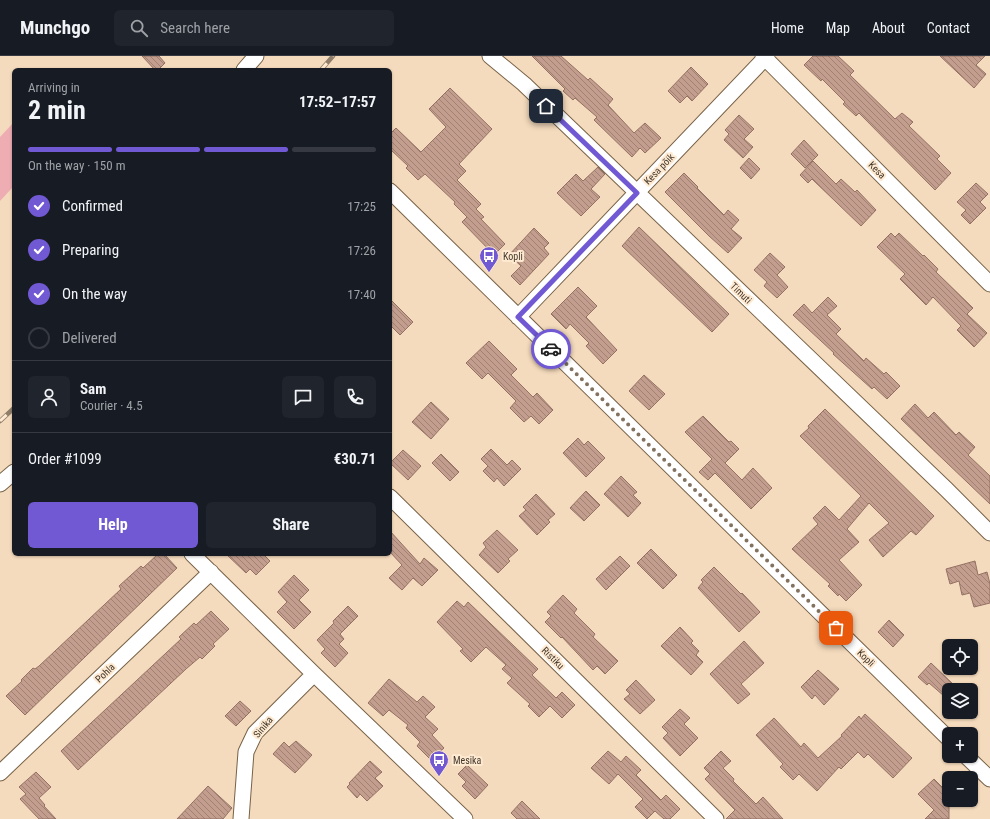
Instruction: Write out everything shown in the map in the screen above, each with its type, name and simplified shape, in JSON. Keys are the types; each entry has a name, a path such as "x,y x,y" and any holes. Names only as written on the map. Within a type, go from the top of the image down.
{"street":[{"name":"Timuti","path":"490,56 524,84 990,533"},
{"path":"245,68 253,57"},
{"name":"Kesa põik","path":"518,317 765,57"},
{"name":"Kesa","path":"765,57 990,284"},
{"name":"Kopli","path":"392,193 942,732"},
{"path":"0,484 12,474"},
{"name":"Ristiku","path":"392,499 716,819"},
{"path":"194,556 465,819"},
{"name":"Pohla","path":"0,773 210,572"},
{"name":"Sinika","path":"242,819 246,752 255,733 314,674"},
{"path":"973,763 990,779"}],"shaded area":[{"path":"12,124 12,188 0,201 0,137"}],"building":[{"path":"142,56 159,56 165,63 160,68 153,68"},
{"path":"532,56 561,56 588,80 590,78 613,99 608,105 634,133 645,123 661,138 645,153 640,148 632,157 594,120 597,117 575,98 573,100 563,91 565,89"},
{"path":"813,56 838,56 854,71 850,75 895,119 902,113 913,122 909,126 940,156 937,159 951,173 935,190 859,113 856,116 843,104 845,102 822,79 821,81 804,65"},
{"path":"940,56 985,56 976,65 986,74 974,88"},
{"path":"691,67 708,84 692,101 687,96 680,103 668,91"},
{"path":"450,88 492,129 459,164 466,171 457,180 481,204 476,209 484,217 481,219 505,244 494,255 462,222 467,217 454,204 455,202 425,174 418,180 406,168 408,166 392,151 392,132 396,128 421,152 446,127 429,109"},
{"path":"739,115 754,129 744,139 753,147 743,158 724,140 729,134 725,130"},
{"path":"804,140 818,155 805,168 791,154"},
{"path":"749,158 760,169 751,179 740,168"},
{"path":"813,161 836,184 841,179 855,192 857,190 876,210 861,226 812,179 808,183 800,175"},
{"path":"598,167 605,174 591,189 600,197 581,216 557,193 576,174 583,181"},
{"path":"684,173 724,215 728,210 739,220 731,229 742,238 728,253 665,192"},
{"path":"976,183 988,194 980,202 986,208 970,224 961,215 966,210 957,202"},
{"path":"639,227 729,314 712,332 622,246"},
{"path":"534,228 549,243 544,248 549,254 520,285 511,276 521,266 509,255"},
{"path":"891,233 895,237 899,233 923,256 924,255 938,269 936,272 973,308 967,314 987,333 974,347 957,330 961,326 933,297 926,305 900,279 905,274 877,247"},
{"path":"770,253 785,267 777,275 788,287 777,298 764,286 767,282 754,270"},
{"path":"578,287 597,306 586,317 617,350 603,364 586,346 589,343 570,324 566,329 551,314"},
{"path":"828,297 837,306 827,315 841,329 836,334 864,361 866,358 884,374 886,372 900,386 887,399 874,387 872,389 793,315 804,304 812,313"},
{"path":"392,301 413,322 400,335 392,327"},
{"path":"489,341 517,369 511,375 533,397 537,393 553,410 539,424 531,416 524,422 510,408 516,401 488,373 482,379 466,363"},
{"path":"644,375 665,394 649,410 629,391"},
{"path":"431,402 449,419 431,439 412,422"},
{"path":"915,404 928,418 934,412 956,435 959,432 975,447 968,455 990,476 990,504 901,419"},
{"path":"825,409 934,516 916,535 911,531 883,557 869,540 889,523 869,503 847,529 859,542 839,560 862,585 846,601 839,594 838,596 828,586 830,584 792,549 818,524 813,518 825,506 839,520 861,496 800,436"},
{"path":"703,416 729,442 731,441 739,449 725,463 742,480 753,468 772,488 751,509 715,473 708,480 699,472 712,459 685,432"},
{"path":"578,438 584,445 588,441 605,458 586,477 563,453"},
{"path":"491,449 507,465 512,460 521,469 504,486 497,478 494,482 483,471 488,466 481,459"},
{"path":"403,450 421,466 408,480 392,465 392,461"},
{"path":"441,454 459,472 450,481 432,463"},
{"path":"621,476 637,492 633,495 641,503 628,517 604,494"},
{"path":"586,491 600,505 584,521 570,508"},
{"path":"536,494 555,514 548,520 550,522 537,535 519,516 526,510 523,507"},
{"path":"497,530 518,550 508,559 510,561 498,573 479,555 486,547 483,543"},
{"path":"392,533 420,564 424,558 438,570 422,586 413,578 402,590 389,578 402,565 392,554"},
{"path":"651,549 677,575 663,589 637,563"},
{"path":"156,556 166,556 177,568 25,715 6,696 33,668 35,669 39,666 121,589 119,586 141,566 143,568"},
{"path":"228,556 265,556 270,561 256,575 250,569 246,573"},
{"path":"620,556 630,566 606,590 596,579"},
{"path":"975,561 978,575 987,572 990,584 990,603 974,607 970,593 962,595 959,581 950,584 946,569"},
{"path":"714,567 760,612 739,632 698,588 703,582 701,580"},
{"path":"294,575 309,590 299,600 311,612 294,629 277,612 287,602 278,592"},
{"path":"563,595 577,609 574,613 595,634 593,637 618,661 605,674 597,666 593,670 562,637 561,638 545,622 551,616 547,612"},
{"path":"457,601 464,607 468,602 538,669 532,675 556,698 562,692 575,705 562,718 550,706 539,717 528,706 530,704 507,683 512,678 502,669 506,665 486,647 471,662 460,651 463,649 437,622"},
{"path":"348,606 358,616 340,634 344,639 339,644 348,653 335,667 321,653 325,649 317,640"},
{"path":"211,611 229,629 213,644 215,646 202,659 200,657 186,669 78,770 61,751 181,639 179,637 194,623 196,625"},
{"path":"889,620 904,635 893,647 878,632"},
{"path":"680,627 693,641 691,643 699,651 696,655 703,662 691,675 661,646"},
{"path":"744,641 764,663 741,684 750,694 738,704 710,674"},
{"path":"931,663 952,683 942,683 942,694 929,683 927,685 918,677"},
{"path":"818,670 839,689 824,705 815,695 812,699 801,687"},
{"path":"389,679 417,702 423,696 435,707 425,717 438,729 432,735 444,748 431,760 417,746 420,742 406,728 408,725 389,710 383,716 368,703"},
{"path":"636,680 655,700 640,714 624,699 630,694 626,690"},
{"path":"240,701 251,711 236,726 225,716"},
{"path":"680,709 690,718 684,724 698,738 680,756 663,738 668,733 662,727"},
{"path":"865,714 912,758 893,778 868,754 864,758 858,752 841,769 839,767 817,791 799,774 793,780 780,767 783,764 756,735 774,718 801,747 804,743 818,758 842,736 841,735 859,716 861,719"},
{"path":"296,741 312,755 295,773 273,754 284,742 289,747"},
{"path":"608,751 621,762 626,756 641,770 636,775 661,800 666,795 680,809 670,819 664,819 655,811 647,819 635,807 643,799 618,774 609,784 591,768"},
{"path":"721,751 731,761 723,768 734,779 733,781 756,804 763,797 783,819 726,819 735,810 705,779 710,774 704,768"},
{"path":"370,761 382,772 375,778 383,786 367,801 360,794 357,798 347,787"},
{"path":"467,765 488,785 475,799 462,786 466,782 458,774"},
{"path":"36,772 51,787 39,798 56,819 39,819 20,799 26,794 19,787"},
{"path":"934,779 942,787 942,807 949,807 949,819 925,819 934,810 918,794"},
{"path":"208,786 232,808 223,819 177,819"},
{"path":"522,801 540,819 517,819 511,813"}],"railway":[{"path":"323,68 333,56"},
{"path":"0,421 12,410"}],"way so far":[{"path":"551,349 836,628"}],"place":[{"name":"Kopli","path":"489,273"},
{"name":"Mesika","path":"439,777"}],"route":[{"path":"546,106 637,193 518,317 551,349"}]}
